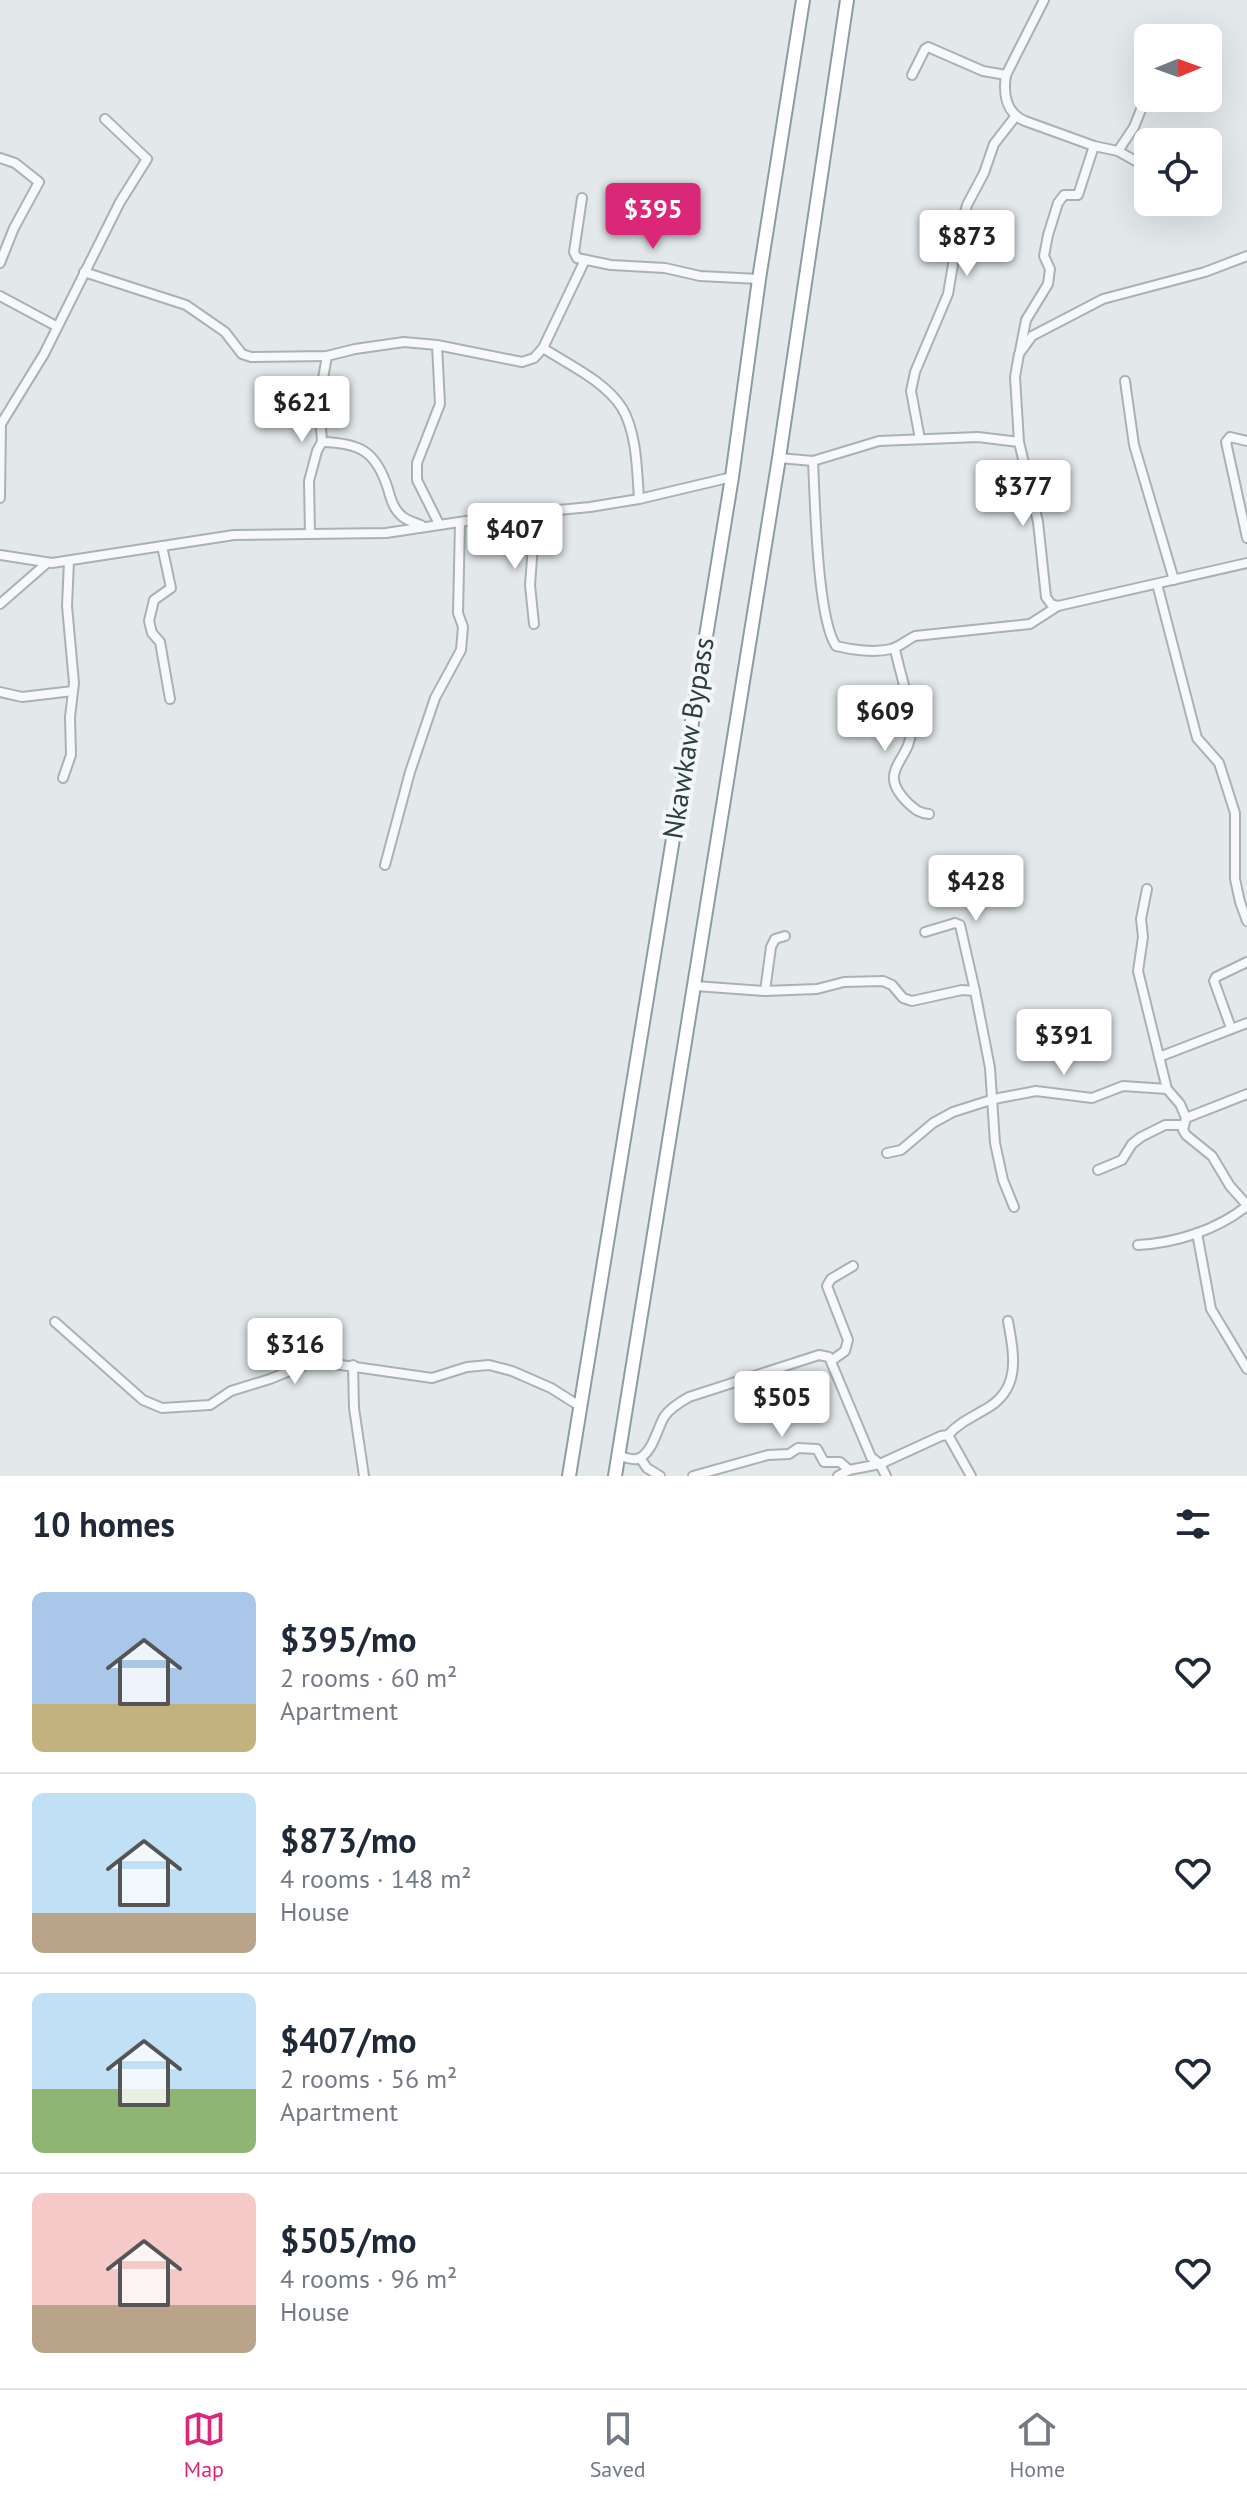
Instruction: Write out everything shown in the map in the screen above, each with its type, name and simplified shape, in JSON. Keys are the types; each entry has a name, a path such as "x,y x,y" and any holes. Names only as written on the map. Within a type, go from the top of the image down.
{"highway":[{"name":"Nkawkaw Bypass","path":"569,1476 732,477 759,279 803,0"},
{"name":"Nkawkaw Bypass","path":"615,1476 779,458 847,0"}],"street":[{"path":"1044,0 1006,75 1010,111 1015,117 1094,146 1118,151 1134,160"},
{"path":"912,75 928,47 983,71 1006,75"},
{"path":"1118,151 1140,112"},
{"path":"920,439 911,391 915,372 948,294 967,205 984,173 994,144 1015,117"},
{"path":"0,498 1,424 44,354 120,202 147,159 105,119"},
{"path":"1058,606 1051,604 1046,597 1038,522 1019,442 1015,377 1026,320 1048,284 1050,269 1044,256 1058,203 1064,195 1078,195 1094,146"},
{"path":"0,158 15,163 39,182 14,228 0,263"},
{"path":"582,198 574,252 577,258 611,265 665,268 700,276 759,279"},
{"path":"1019,354 1032,336 1103,299 1205,272 1247,256"},
{"path":"84,272 186,305 225,332 242,354 251,357 327,356 404,342 437,345 522,362 534,358 543,348 585,260"},
{"path":"0,296 56,326"},
{"path":"437,345 440,404 417,463 417,480 439,524"},
{"path":"543,348 608,391 623,409 636,463 639,499"},
{"path":"310,534 309,481 322,442 319,401 327,356"},
{"path":"1125,381 1134,445 1174,580"},
{"path":"779,458 813,461 879,441 978,437 1019,442"},
{"path":"1247,441 1230,437 1226,442 1247,538"},
{"path":"322,442 356,445 369,453 383,475 394,507 404,518 424,526"},
{"path":"813,461 818,548 830,637 839,647 895,649 915,636 1030,624 1058,606 1247,563"},
{"path":"0,555 47,563 234,535 386,533 639,499 732,477"},
{"path":"531,514 533,545 530,585 534,624"},
{"path":"385,865 410,772 435,698 461,650 463,627 458,613 460,522"},
{"path":"162,546 171,588 154,600 149,621 152,633 160,642 170,699"},
{"path":"63,778 71,755 73,691 67,606 69,561"},
{"path":"0,604 47,563"},
{"path":"1157,584 1197,738 1219,763 1235,813 1234,869 1247,921"},
{"path":"895,649 911,734 893,773 895,786 919,813 929,814"},
{"path":"0,692 22,697 73,691"},
{"path":"1138,1245 1157,1244 1197,1233 1233,1217 1247,1205 1230,1186 1216,1160 1186,1135 1180,1104 1167,1089 1138,971 1143,937 1141,919 1147,889"},
{"path":"925,932 955,923 960,925 985,1035 994,1099 995,1143 1003,1180 1014,1207"},
{"path":"765,991 771,947 775,939 785,936"},
{"path":"1231,1028 1214,981 1216,977 1247,962"},
{"path":"695,986 765,991 883,981 892,985 903,998 912,1001 962,990 975,991"},
{"path":"1159,1057 1247,1023"},
{"path":"887,1153 901,1150 933,1123 953,1112 994,1099 1036,1091 1092,1098 1123,1086 1167,1089"},
{"path":"1098,1170 1122,1160 1132,1144 1141,1137 1247,1094"},
{"path":"1197,1233 1211,1309 1247,1369"},
{"path":"831,1361 845,1351 848,1340 827,1286 831,1279 853,1266"},
{"path":"838,1476 849,1470 880,1464 948,1435 956,1426 999,1399 1012,1378 1016,1363 1008,1321"},
{"path":"55,1322 143,1400 162,1408 210,1405 231,1391 309,1363 353,1365 432,1378 467,1367 489,1365 551,1388 581,1407"},
{"path":"618,1455 634,1460 640,1458 660,1430 663,1419 679,1402 689,1397 809,1357 825,1355 831,1361 865,1448 886,1476"},
{"path":"353,1365 354,1408 364,1476"},
{"path":"948,1435 971,1476"},
{"path":"693,1476 768,1455 789,1454 798,1448 813,1447 824,1462 840,1462 849,1470"},
{"path":"640,1458 647,1468 660,1476"}]}
